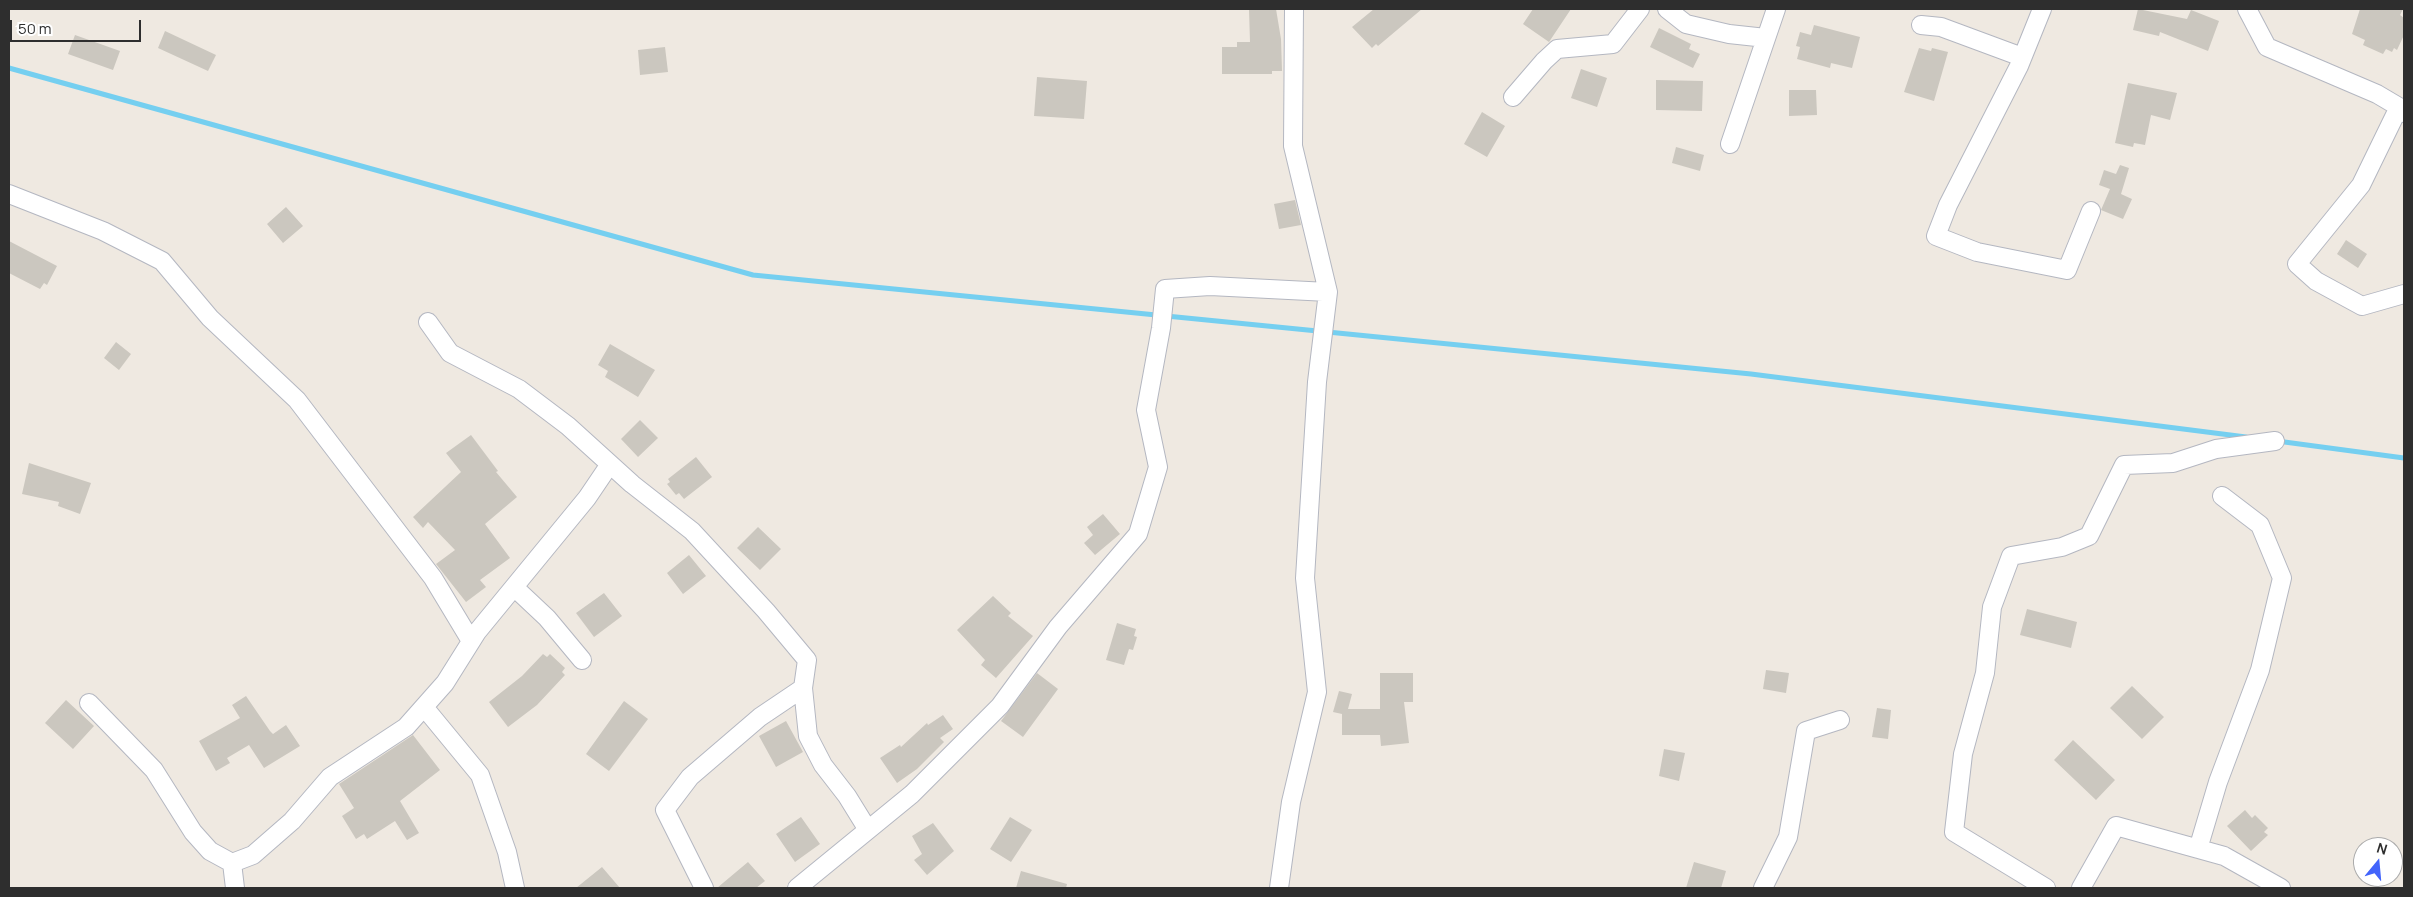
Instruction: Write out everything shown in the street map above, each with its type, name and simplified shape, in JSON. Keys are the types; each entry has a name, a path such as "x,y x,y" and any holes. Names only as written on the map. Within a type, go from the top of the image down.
{"street":[{"path":"1279,888 1291,802 1317,692 1305,578 1317,382 1328,292 1294,146 1294,9"},
{"path":"1513,97 1544,60 1557,49 1613,44 1640,9"},
{"path":"1667,9 1686,24 1729,34 1766,38"},
{"path":"1730,144 1776,9"},
{"path":"2042,9 1986,134 1948,205 1936,236 1977,252 2067,270 2090,211"},
{"path":"2247,9 2267,47 2377,94 2402,110 2360,185 2297,264 2316,281 2362,306 2404,294"},
{"path":"1921,25 1941,27 2022,57"},
{"path":"9,194 103,231 162,261 210,318 297,400 433,578 471,641"},
{"path":"798,888 912,794 1000,706 1058,627 1138,534 1158,468 1146,410 1161,328 1165,289 1210,286 1328,292"},
{"path":"428,322 450,353 519,389 568,426 610,464 692,531 784,632 807,660 803,688 808,736 823,766 847,796 868,830"},
{"path":"2046,888 1954,832 1963,754 1985,673 1992,607 2011,556 2062,547 2089,536 2124,465 2173,463 2216,448 2275,441"},
{"path":"89,703 154,770 193,832 210,851 232,863 253,855 292,822 330,776 406,727 445,683 471,641 587,498 610,464"},
{"path":"2198,849 2218,782 2260,670 2282,578 2260,525 2222,496"},
{"path":"514,587 547,618 582,660"},
{"path":"704,888 665,810 690,777 760,717 803,688"},
{"path":"424,706 480,775 507,852 515,888"},
{"path":"1763,888 1788,837 1806,731 1840,720"},
{"path":"2081,888 2116,826 2224,856 2260,883 2281,888"},
{"path":"232,863 235,888"}],"building":[{"path":"1249,9 1276,9 1281,39 1282,71 1272,71 1272,74 1222,74 1222,47 1237,47 1237,42 1250,42"},
{"path":"1374,9 1422,9 1378,46 1376,44 1372,48 1352,27"},
{"path":"1533,9 1571,9 1549,42 1523,24"},
{"path":"2138,9 2187,19 2191,10 2219,21 2208,51 2160,32 2159,36 2133,30"},
{"path":"2360,9 2403,9 2400,15 2404,18 2404,35 2397,50 2394,48 2392,52 2386,49 2383,54 2363,45 2365,40 2352,34"},
{"path":"1814,25 1860,37 1852,68 1831,63 1830,68 1797,59 1800,47 1796,46 1800,32 1811,35"},
{"path":"1659,28 1691,44 1689,49 1700,54 1693,68 1650,47"},
{"path":"165,31 216,55 208,71 158,48"},
{"path":"75,35 120,51 113,70 68,54"},
{"path":"665,47 668,72 640,75 638,50"},
{"path":"1919,48 1931,51 1932,48 1948,52 1934,101 1904,92"},
{"path":"1581,69 1607,78 1597,107 1571,98"},
{"path":"1037,77 1087,81 1084,119 1034,116"},
{"path":"1656,80 1703,81 1702,111 1656,110"},
{"path":"2128,83 2177,93 2170,120 2151,115 2145,145 2134,143 2133,147 2115,143"},
{"path":"1789,90 1816,90 1817,115 1789,116"},
{"path":"1482,112 1505,126 1487,157 1464,144"},
{"path":"1676,147 1704,155 1700,171 1672,163"},
{"path":"2120,165 2129,168 2121,194 2132,199 2123,219 2101,210 2110,189 2099,185 2104,170 2116,174"},
{"path":"1295,200 1301,225 1279,229 1274,204"},
{"path":"286,207 303,226 283,243 267,224"},
{"path":"2346,240 2367,254 2358,268 2337,254"},
{"path":"9,241 57,266 47,285 44,283 40,289 9,273"},
{"path":"116,342 131,354 119,370 104,358"},
{"path":"610,344 655,370 638,397 605,377 608,371 598,365"},
{"path":"640,420 658,438 638,457 621,439"},
{"path":"471,435 498,471 496,472 517,497 485,524 510,558 480,580 486,587 466,602 436,564 455,550 428,522 423,528 413,517 461,472 446,453"},
{"path":"696,457 712,477 684,499 679,493 676,495 667,484 670,482 668,479"},
{"path":"29,463 91,483 80,514 58,506 59,502 22,494"},
{"path":"1103,514 1120,534 1095,555 1084,543 1093,535 1087,527"},
{"path":"758,527 781,549 760,570 737,548"},
{"path":"689,555 706,576 683,594 667,573"},
{"path":"604,593 622,616 594,637 576,613"},
{"path":"993,596 1011,613 1008,616 1033,636 996,678 981,665 985,660 957,630"},
{"path":"2027,609 2077,622 2071,648 2020,635"},
{"path":"1117,623 1136,629 1134,636 1137,637 1133,650 1129,649 1124,665 1106,660"},
{"path":"543,654 547,657 550,654 565,668 562,672 565,675 537,705 508,727 489,702 522,676"},
{"path":"1766,670 1789,673 1786,693 1763,689"},
{"path":"1037,673 1058,689 1023,737 1001,721"},
{"path":"1380,673 1413,673 1413,702 1404,702 1409,743 1381,746 1380,735 1342,735 1342,714 1333,712 1339,691 1352,694 1348,709 1380,709"},
{"path":"2132,686 2164,717 2142,739 2110,708"},
{"path":"246,696 273,734 286,725 300,746 264,768 249,745 227,758 230,763 216,771 199,741 240,718 232,705"},
{"path":"66,700 94,726 73,749 45,723"},
{"path":"624,701 648,719 609,771 586,754"},
{"path":"1877,708 1891,710 1888,739 1872,737"},
{"path":"943,715 953,729 940,738 944,742 917,769 897,783 880,758 900,745 901,747 927,723 928,725"},
{"path":"786,721 803,752 776,767 759,736"},
{"path":"413,735 440,770 400,801 419,833 407,840 395,821 367,839 364,834 356,839 342,816 354,808 339,784"},
{"path":"2073,740 2115,780 2096,800 2054,760"},
{"path":"1664,749 1685,753 1679,781 1659,776"},
{"path":"2245,810 2252,818 2255,815 2268,828 2264,832 2268,835 2251,851 2227,826"},
{"path":"801,817 820,844 795,862 776,834"},
{"path":"1010,817 1032,830 1011,862 990,849"},
{"path":"933,823 954,851 927,875 914,860 922,854 912,836"},
{"path":"748,862 765,881 756,888 717,888"},
{"path":"1694,862 1726,871 1721,888 1686,888"},
{"path":"602,867 620,888 576,888"},
{"path":"1021,871 1067,884 1066,888 1016,888"}],"waterway":[{"path":"9,68 753,275 1751,374 2246,437"},
{"path":"2277,441 2404,458"}]}
